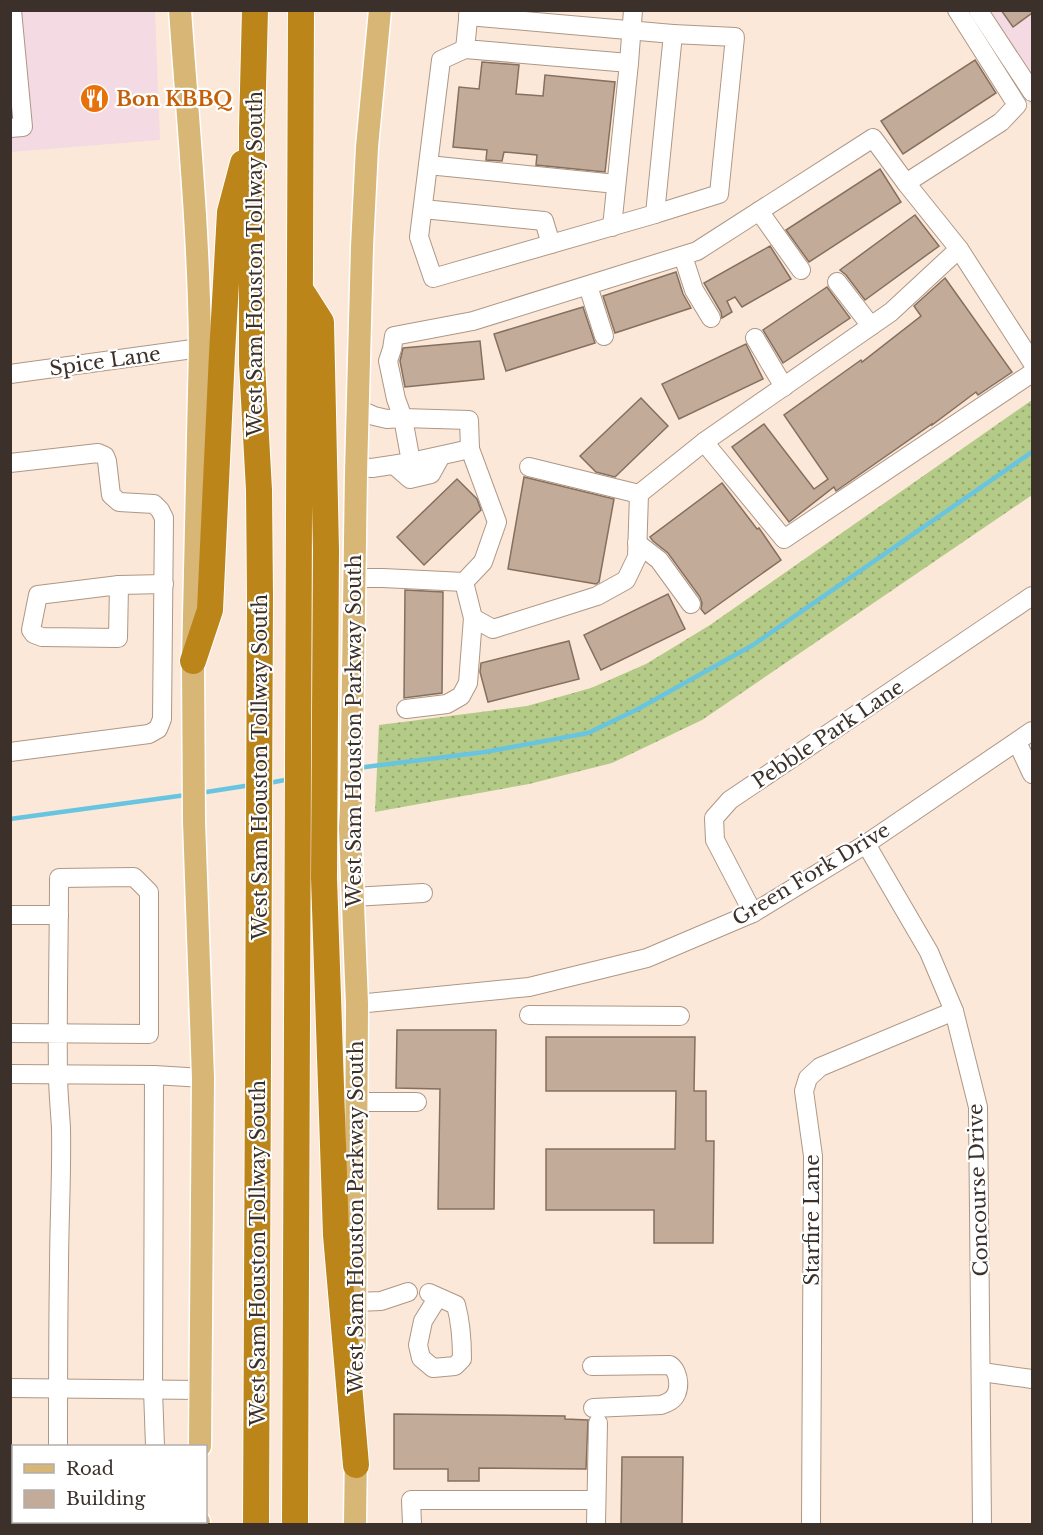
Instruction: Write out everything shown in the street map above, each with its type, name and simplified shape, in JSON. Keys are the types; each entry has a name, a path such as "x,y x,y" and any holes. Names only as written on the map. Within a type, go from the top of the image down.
{"highway":[{"name":"West Sam Houston Tollway South","path":"255,10 252,128 252,364 259,490 260,727 256,1524"},
{"name":"West Sam Houston Tollway South","path":"295,1524 302,10"},
{"path":"193,661 210,610 230,212 252,128"},
{"path":"300,289 321,322 326,550 324,878 336,1235 356,1465"}],"main road":[{"path":"180,10 196,225 200,348 193,661 194,821 203,1078 200,1445"},
{"name":"West Sam Houston Parkway South","path":"355,1524 357,1004 350,828 358,410 367,147 380,10"}],"street":[{"path":"10,128 24,127 12,10"},
{"path":"612,226 633,10"},
{"path":"906,183 1001,122 1017,105 957,10"},
{"path":"978,10 1032,92"},
{"path":"465,49 469,13 632,31 735,37 719,194 433,278 419,237 441,60 465,49 629,63"},
{"path":"655,214 673,34"},
{"path":"403,464 403,418 396,399 388,361 394,336 473,321 697,251 873,138 958,249 1032,362"},
{"path":"428,165 616,184"},
{"path":"423,209 544,221 551,244"},
{"path":"759,211 801,270"},
{"path":"474,618 493,629 597,596 626,580 637,557 639,494 704,442 891,312 958,249"},
{"path":"683,256 694,290 711,318"},
{"path":"837,282 872,326"},
{"path":"588,286 604,336"},
{"path":"755,338 784,387"},
{"name":"Spice Lane","path":"10,374 200,348"},
{"path":"704,442 784,539 1032,373"},
{"path":"355,578 464,582 483,562 497,522 470,449 469,420 387,419 358,410"},
{"path":"357,467 372,468 403,464 470,449"},
{"path":"10,463 98,453 105,456 108,461 111,495 115,499 119,502 154,504 164,518 162,719 158,729 149,734 10,752"},
{"path":"529,467 639,494"},
{"path":"637,543 659,560 691,604"},
{"path":"406,709 447,704 461,696 468,683 474,618 464,582"},
{"path":"118,585 118,638 42,637 31,630 38,594 118,585 164,584"},
{"name":"Pebble Park Lane","path":"753,913 714,840 714,818 730,800 1032,596"},
{"name":"Green Fork Drive","path":"357,1004 529,987 647,958 753,913 866,844 1032,731"},
{"path":"1017,742 1032,774"},
{"name":"Concourse Drive","path":"866,844 929,952 954,1011 978,1107 982,1524"},
{"path":"10,1033 58,1033 149,1034 149,892 134,877 59,878 58,1033 58,1074 61,1129 58,1445"},
{"path":"353,897 423,893"},
{"path":"10,915 59,915"},
{"name":"Starfire Lane","path":"811,1524 813,1156 804,1091 808,1078 820,1067 954,1011"},
{"path":"529,1015 680,1016"},
{"path":"10,1074 154,1075 203,1078"},
{"path":"154,1075 153,1390 155,1445"},
{"path":"357,1102 417,1102"},
{"path":"356,1302 381,1301 408,1293"},
{"path":"592,1366 670,1365 678,1375 678,1389 671,1401 661,1405 596,1416 596,1524"},
{"path":"982,1372 1032,1379"},
{"path":"10,1388 201,1390"},
{"path":"412,1524 411,1500 596,1500"}],"shaded area":[{"path":"11,11 155,11 160,140 11,152"},
{"path":"967,11 1032,11 1032,107"}],"green space":[{"path":"1032,400 1032,495 702,720 612,763 529,784 375,812 379,725 527,706 591,688 646,664 710,625"}],"building":[{"path":"1001,10 1032,10 1032,13 1013,27"},
{"path":"975,60 996,93 903,154 881,121"},
{"path":"482,62 519,65 516,94 543,96 545,75 615,82 605,172 536,165 537,155 504,152 502,161 486,160 487,150 453,147 459,87 479,89"},
{"path":"880,169 901,202 809,262 786,230"},
{"path":"915,215 939,246 865,300 840,270"},
{"path":"770,246 791,279 742,307 735,297 727,301 732,312 722,318 721,312 704,283"},
{"path":"676,272 683,294 691,308 615,333 603,296"},
{"path":"945,278 1012,372 978,395 976,392 836,491 834,487 789,522 732,447 764,424 814,489 828,479 784,415 861,360 862,362 921,316 914,306"},
{"path":"827,287 850,318 783,363 763,330"},
{"path":"583,307 595,343 506,371 494,334"},
{"path":"480,341 484,379 405,387 400,361 403,348"},
{"path":"746,344 763,379 679,419 662,384"},
{"path":"641,398 668,426 615,477 596,472 580,456"},
{"path":"524,477 614,499 599,582 596,584 508,569"},
{"path":"457,479 477,499 481,510 424,565 397,537"},
{"path":"722,483 757,529 759,528 781,560 705,614 701,609 700,597 668,553 650,537"},
{"path":"405,590 443,592 442,693 404,698"},
{"path":"668,594 685,629 601,670 584,635"},
{"path":"569,641 579,679 488,702 480,672 481,663"},
{"path":"397,1030 496,1030 494,1209 438,1209 440,1089 396,1088"},
{"path":"546,1037 695,1037 694,1091 706,1091 706,1141 714,1141 713,1243 654,1243 654,1210 546,1210 546,1149 675,1149 676,1091 546,1091"},
{"path":"394,1414 565,1416 565,1419 588,1420 586,1469 479,1468 479,1481 448,1481 448,1469 394,1469"},
{"path":"622,1457 683,1457 682,1524 621,1524"}],"waterway":[{"path":"357,768 485,752 588,733 638,709 753,645 1032,452"},
{"path":"269,783 290,779"},
{"path":"200,793 251,785"},
{"path":"10,819 186,795"}],"place":[{"name":"Bon KBBQ","path":"95,99"}]}
